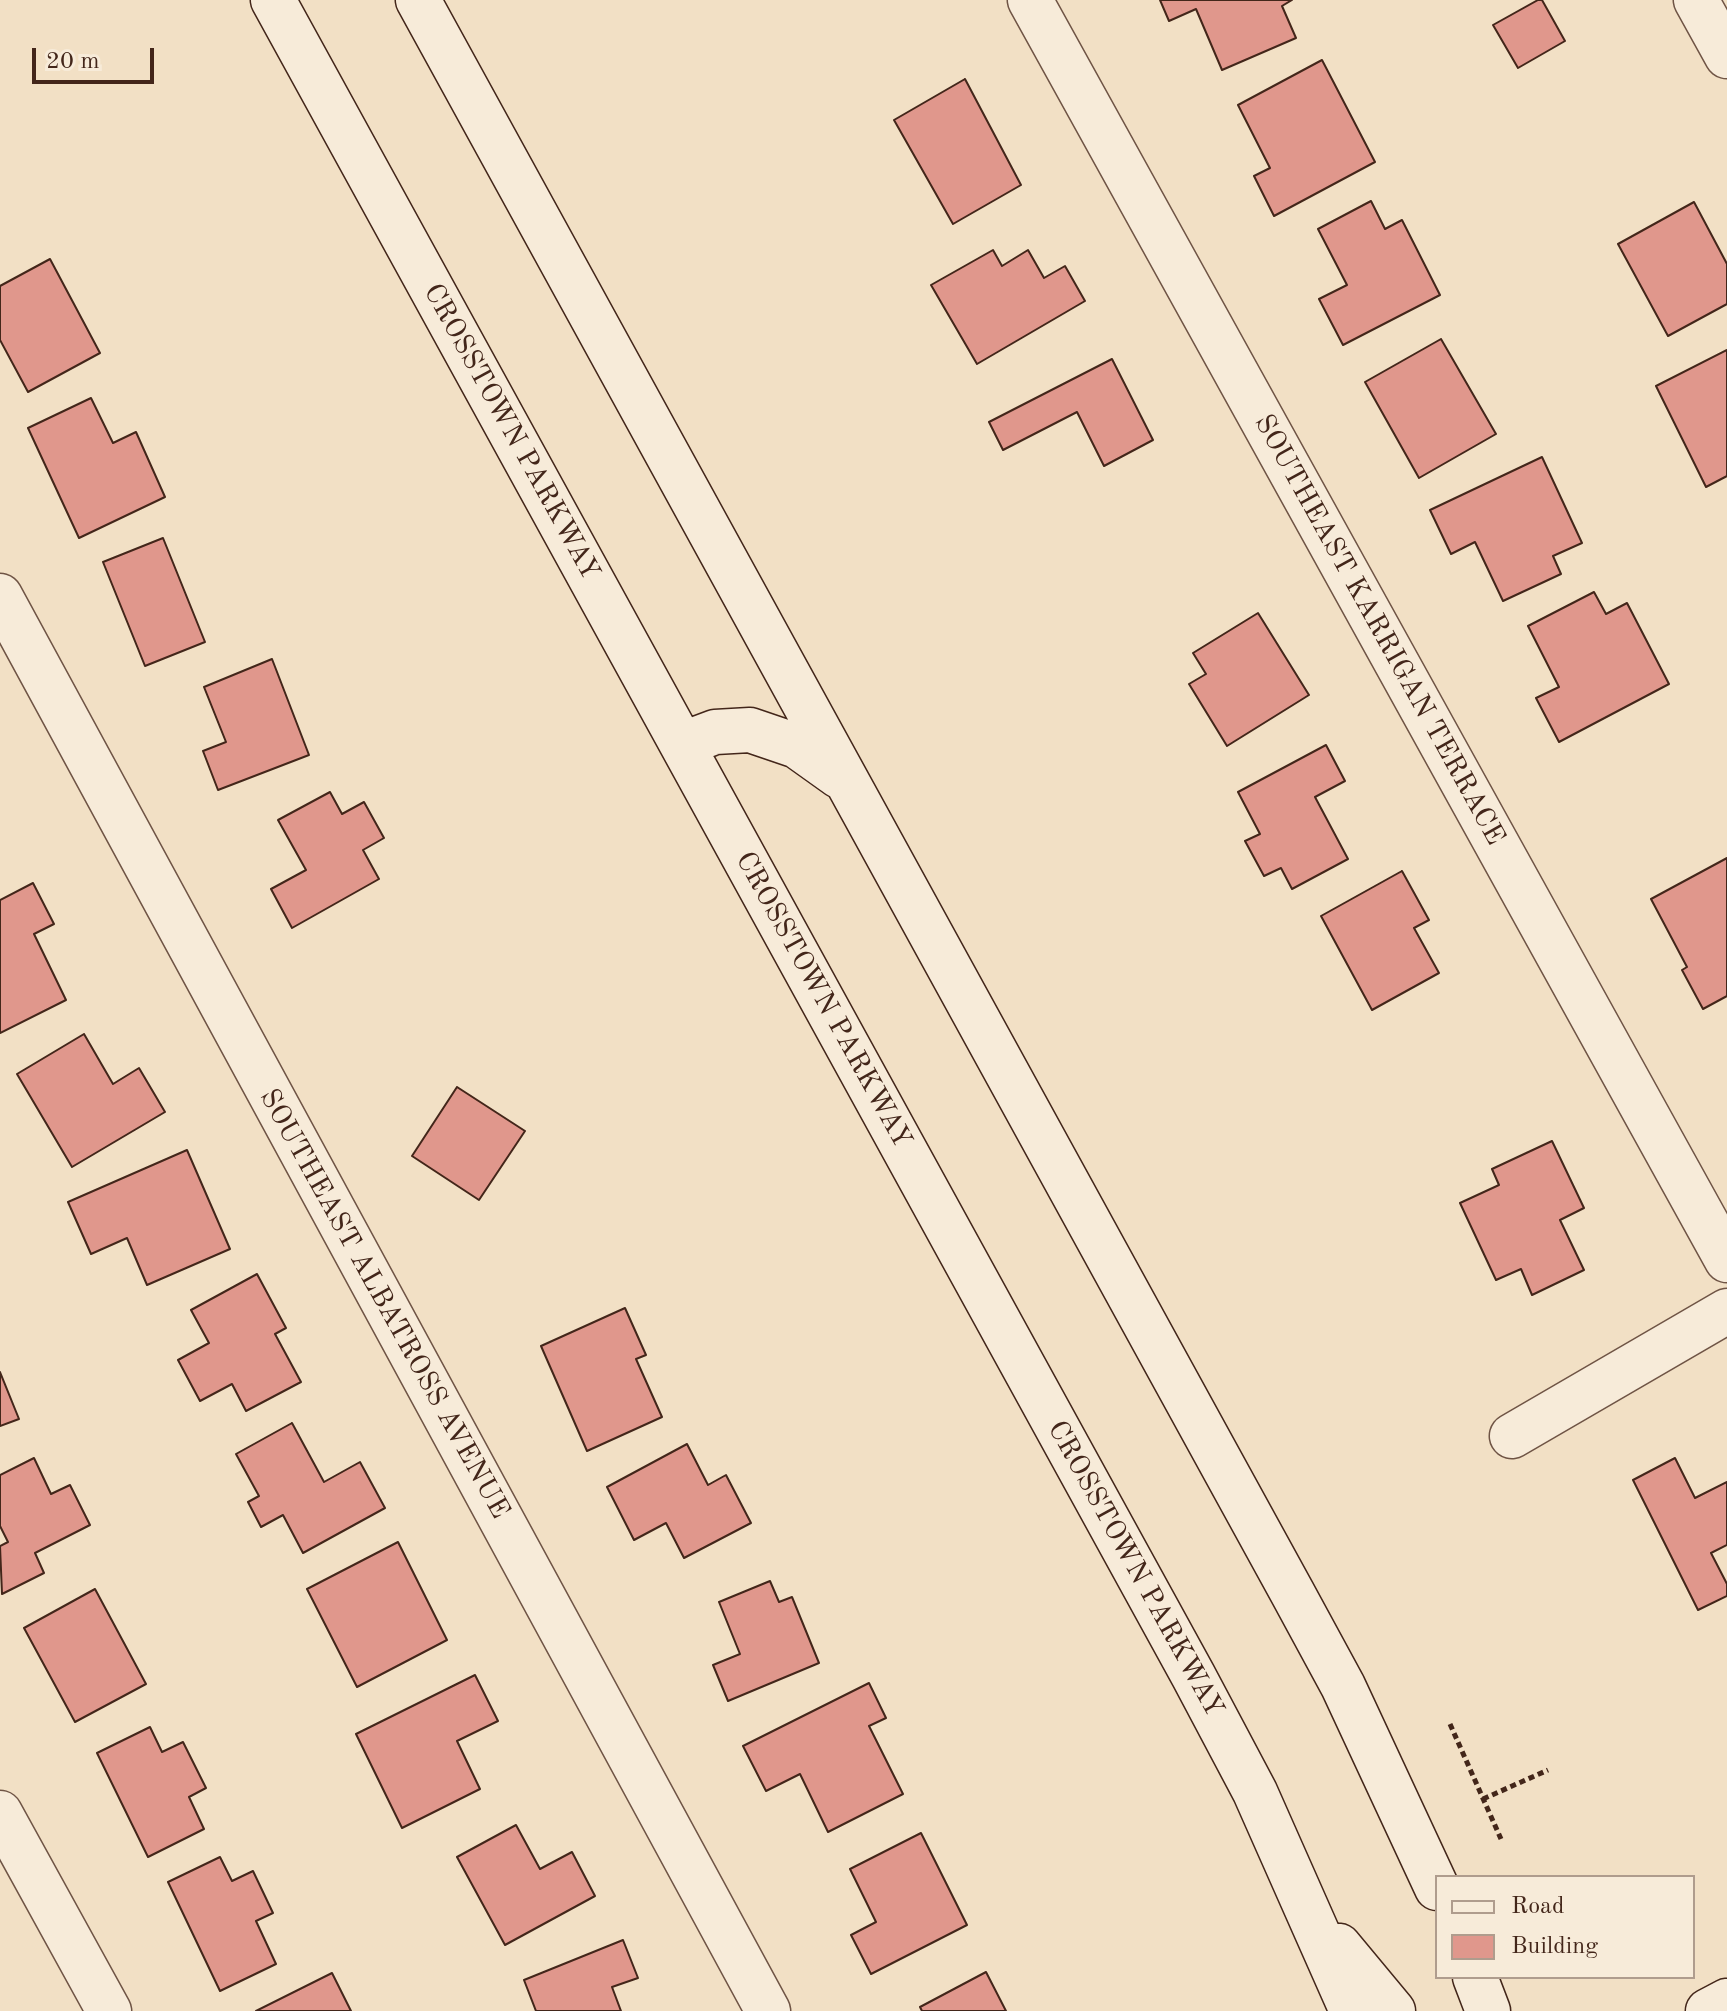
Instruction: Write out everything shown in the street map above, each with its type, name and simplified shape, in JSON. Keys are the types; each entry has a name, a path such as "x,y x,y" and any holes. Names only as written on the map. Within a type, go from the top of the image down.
{"main road":[{"name":"CROSSTOWN PARKWAY","path":"273,0 1193,1675 1255,1792 1352,2011"},
{"path":"418,0 1343,1686 1435,1884"},
{"name":"SOUTHEAST KARRIGAN TERRACE","path":"1030,0 1727,1260"},
{"path":"1696,0 1727,56"},
{"name":"SOUTHEAST ALBATROSS AVENUE","path":"0,596 768,2011"},
{"path":"683,744 715,732 750,730 797,746 848,782"},
{"path":"1512,1436 1727,1311"},
{"path":"0,1813 109,2011"},
{"path":"1307,1908 1393,2011"},
{"path":"1476,1979 1488,2011"},
{"path":"1708,2011 1727,2001"}],"path":[{"path":"1450,1724 1501,1839"},
{"path":"1483,1799 1548,1770"}],"building":[{"path":"1160,0 1292,0 1282,6 1296,38 1222,70 1196,9 1169,21"},
{"path":"1542,0 1565,41 1518,68 1493,25"},
{"path":"1322,60 1375,162 1274,216 1254,176 1270,168 1238,105"},
{"path":"965,79 1021,185 953,224 894,120"},
{"path":"1371,201 1385,229 1402,220 1440,295 1343,345 1319,299 1347,285 1318,229"},
{"path":"1694,202 1727,264 1727,304 1668,336 1618,244"},
{"path":"993,250 1002,266 1028,250 1044,278 1065,266 1085,301 977,364 931,285"},
{"path":"50,259 100,353 28,392 0,340 0,286"},
{"path":"1441,339 1496,434 1419,478 1365,382"},
{"path":"1727,350 1727,476 1706,487 1656,386"},
{"path":"1112,359 1153,440 1104,466 1077,412 1003,450 989,422"},
{"path":"91,398 113,443 136,432 165,497 79,538 28,428"},
{"path":"1542,457 1582,543 1553,556 1561,574 1503,601 1475,542 1451,554 1430,510"},
{"path":"163,538 205,642 145,666 103,562"},
{"path":"1594,592 1606,614 1627,603 1669,684 1559,742 1536,698 1559,687 1528,626"},
{"path":"1258,613 1309,695 1227,746 1189,684 1206,674 1193,653"},
{"path":"272,659 309,755 218,790 203,751 226,742 204,687"},
{"path":"1326,745 1345,781 1315,797 1348,859 1292,889 1281,868 1264,876 1245,841 1260,834 1238,792"},
{"path":"330,792 342,814 364,802 384,838 363,850 379,879 292,928 271,889 306,870 278,820"},
{"path":"1727,858 1727,996 1703,1009 1682,970 1687,967 1651,899"},
{"path":"1402,871 1429,920 1414,928 1439,973 1372,1010 1321,916"},
{"path":"33,883 54,924 34,934 66,1000 0,1033 0,900"},
{"path":"84,1034 113,1084 139,1068 165,1112 72,1167 17,1074"},
{"path":"457,1087 525,1131 479,1200 412,1156"},
{"path":"1552,1141 1584,1208 1560,1220 1584,1270 1532,1295 1521,1269 1496,1280 1460,1203 1499,1185 1492,1169"},
{"path":"187,1150 230,1249 147,1285 127,1238 91,1254 68,1202"},
{"path":"257,1274 286,1328 275,1334 301,1382 246,1411 232,1384 200,1401 178,1360 209,1343 191,1310"},
{"path":"625,1308 646,1355 636,1359 662,1417 587,1451 541,1346"},
{"path":"0,1372 19,1419 0,1426"},
{"path":"292,1423 324,1482 360,1462 385,1508 303,1553 283,1515 261,1527 248,1502 259,1496 236,1454"},
{"path":"687,1444 708,1485 726,1475 751,1523 684,1558 666,1523 634,1540 607,1487"},
{"path":"34,1458 51,1494 70,1485 90,1525 35,1553 44,1573 2,1594 0,1546 8,1542 0,1526 0,1475"},
{"path":"1675,1458 1695,1498 1727,1482 1727,1545 1711,1553 1727,1584 1727,1596 1698,1610 1633,1480"},
{"path":"398,1542 447,1640 357,1687 307,1589"},
{"path":"770,1581 779,1602 792,1597 819,1663 728,1701 713,1665 740,1654 719,1602"},
{"path":"95,1589 146,1684 75,1722 24,1628"},
{"path":"475,1675 498,1721 457,1741 480,1789 402,1828 356,1734"},
{"path":"869,1683 886,1718 869,1726 903,1794 828,1832 800,1774 766,1791 743,1746"},
{"path":"150,1727 162,1752 183,1742 206,1788 189,1797 204,1829 148,1857 97,1753"},
{"path":"516,1825 540,1869 572,1852 595,1896 505,1945 457,1857"},
{"path":"921,1833 967,1925 871,1974 851,1935 876,1922 850,1869"},
{"path":"220,1857 232,1881 253,1871 273,1913 256,1921 276,1964 220,1991 168,1882"},
{"path":"623,1940 638,1978 612,1987 621,2011 536,2011 524,1980"},
{"path":"986,1972 1006,2011 922,2011 920,2007"},
{"path":"332,1973 351,2011 256,2011"}]}
